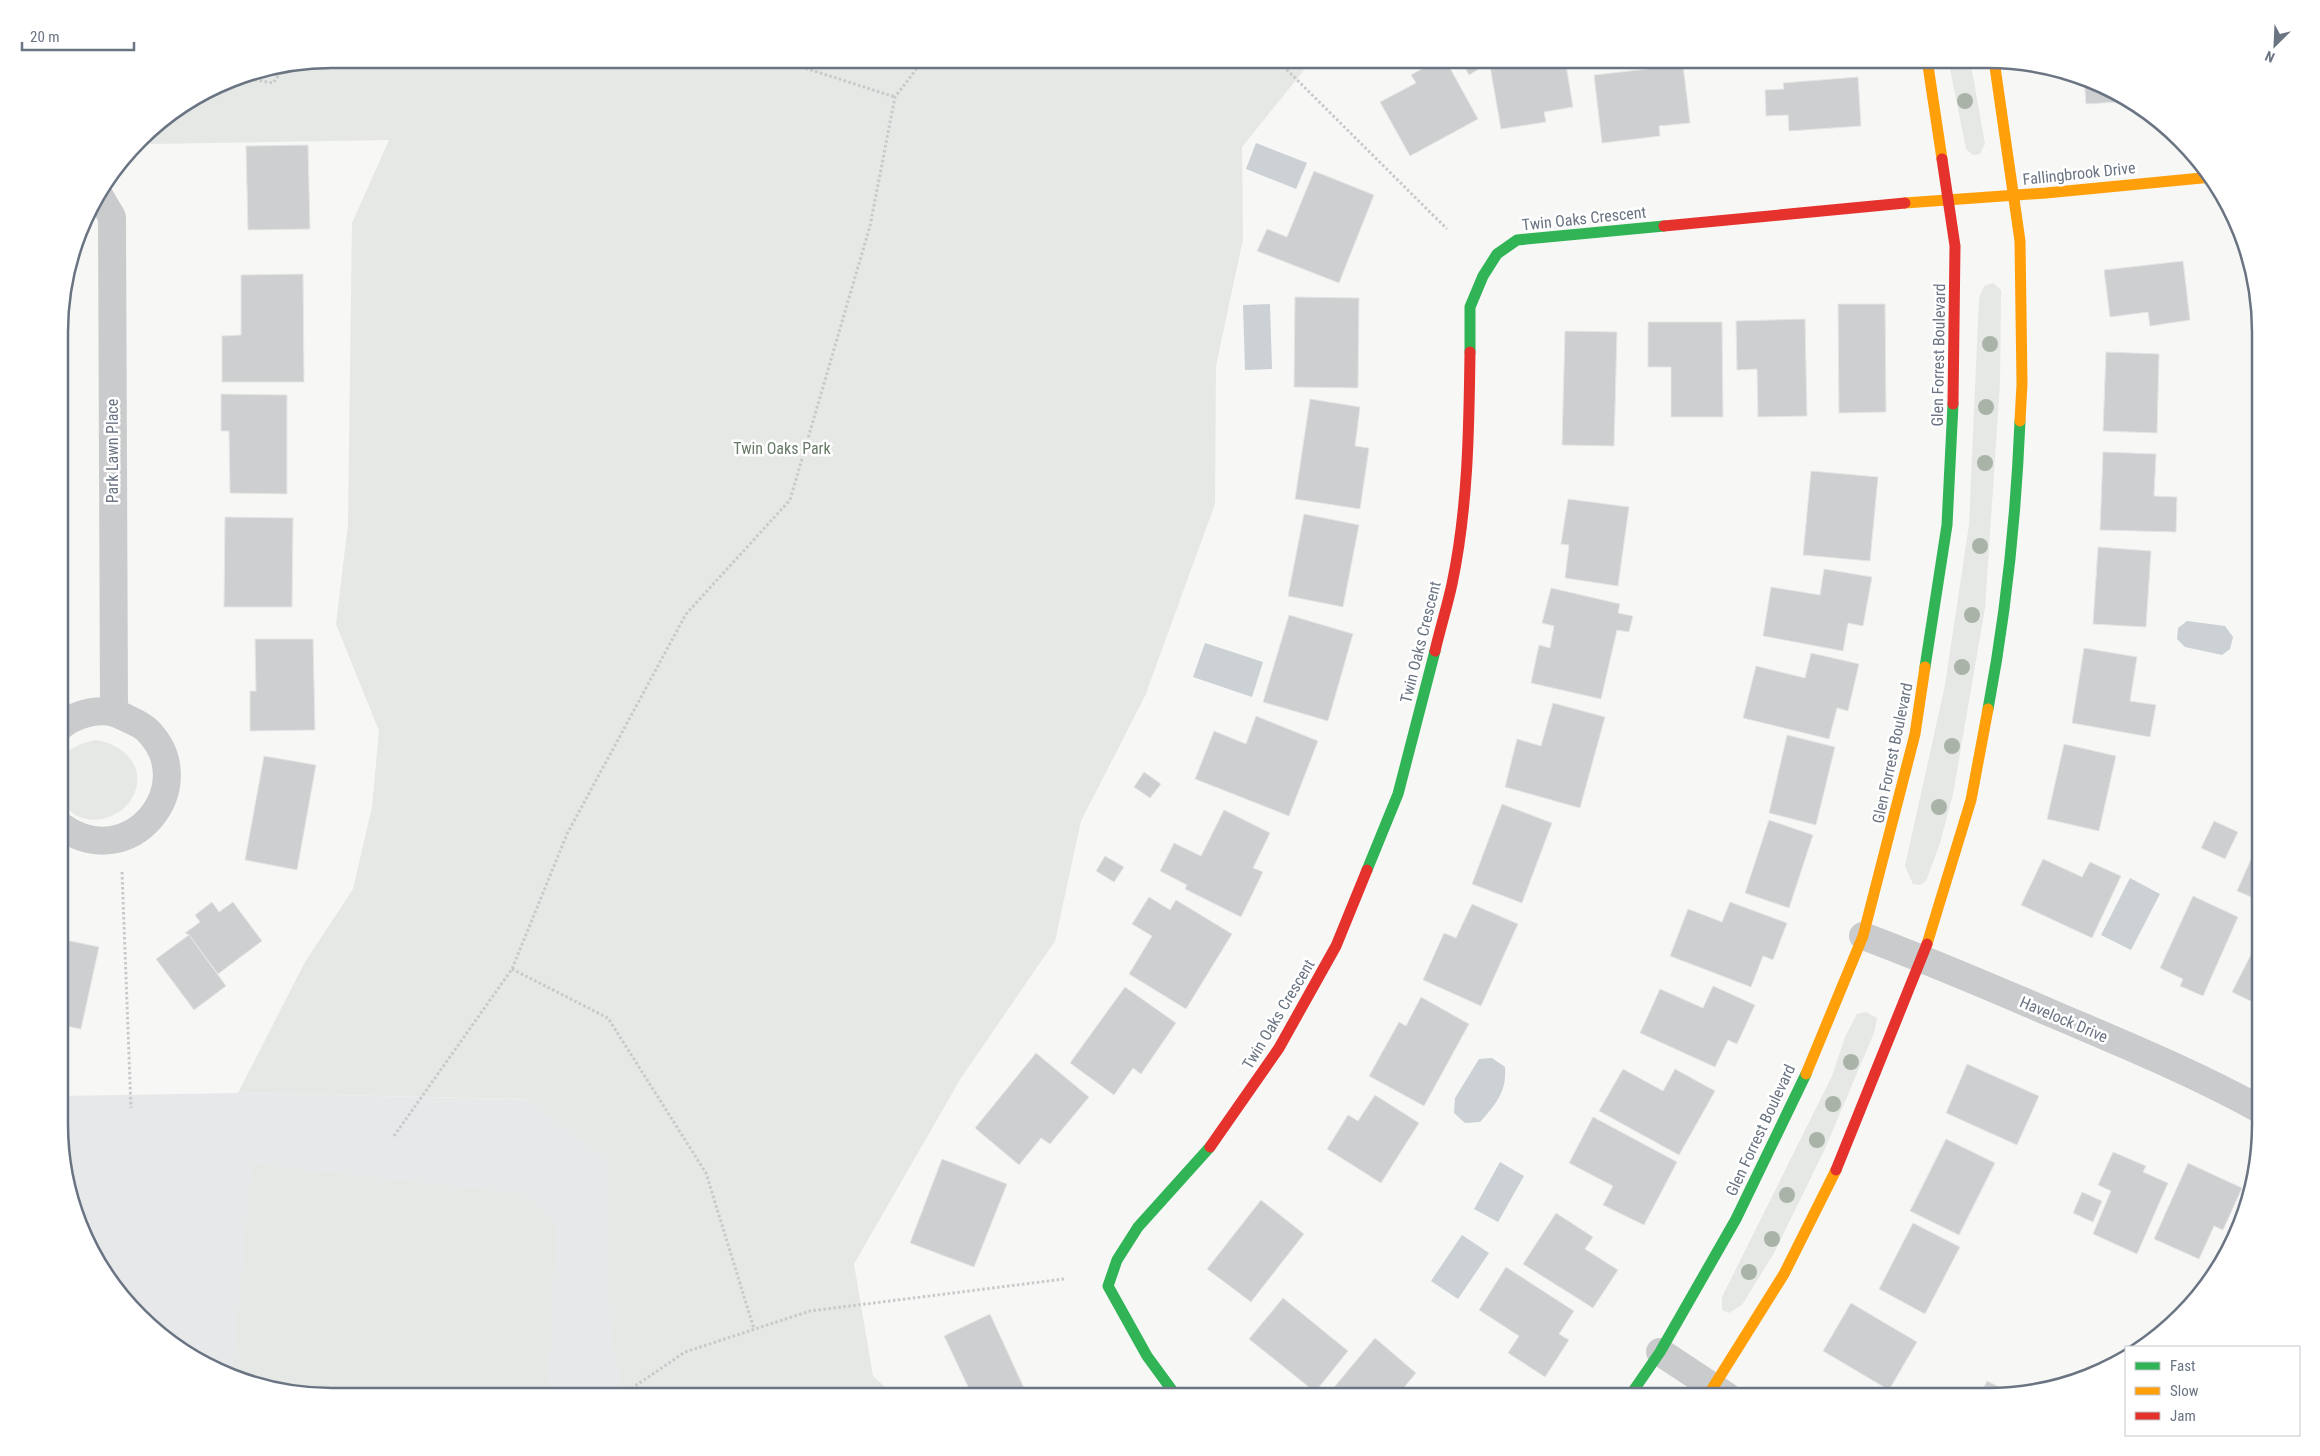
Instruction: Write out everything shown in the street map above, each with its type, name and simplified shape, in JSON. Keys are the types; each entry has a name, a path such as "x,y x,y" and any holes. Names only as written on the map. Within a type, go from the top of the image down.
{"street":[{"name":"Glen Forrest Boulevard","path":"1635,1388 1660,1352 1736,1219 1802,1080 1863,936 1915,734 1947,525 1953,428 1956,246 1928,68"},
{"path":"1719,1388 1784,1274 1842,1158 1923,958 1971,800 2002,636 2016,512 2022,384 2022,290 2015,195 1995,68"},
{"name":"Fallingbrook Drive","path":"1948,199 2015,195 2203,178"},
{"name":"Twin Oaks Crescent","path":"1170,1388 1146,1356 1108,1286 1116,1260 1138,1227 1218,1138 1279,1048 1336,946 1398,794 1452,584 1463,508 1470,430 1470,307 1484,276 1497,254 1517,240 1948,199"},
{"name":"Park Lawn Place","path":"103,201 112,217 114,711"},
{"path":"68,720 101,710 114,711 148,730 160,748 167,770 165,792 155,813 141,828 121,838 95,841 73,835 68,831"},
{"name":"Havelock Drive","path":"1863,936 1923,958 2199,1077 2252,1105"},
{"path":"1660,1352 1708,1388"}],"path":[{"path":"805,68 895,97"},
{"path":"394,1136 512,969 567,834 686,614 790,500 870,226 895,97 917,68"},
{"path":"1285,68 1447,228"},
{"path":"255,80 273,83 280,73"},
{"path":"121,838 131,1108"},
{"path":"512,969 608,1018 706,1173 754,1329"},
{"path":"632,1388 685,1352 810,1311 1064,1279"}],"shaded area":[{"path":"1256,143 1307,163 1296,189 1246,169"},
{"path":"1270,304 1272,369 1245,370 1243,305"},
{"path":"2187,621 2225,626 2233,637 2230,649 2222,655 2185,647 2177,639 2178,628"},
{"path":"1205,643 1263,662 1252,697 1193,677"},
{"path":"2130,878 2160,894 2131,950 2101,935"},
{"path":"1492,1058 1505,1067 1502,1090 1491,1109 1480,1122 1465,1123 1454,1113 1455,1098 1479,1059"},
{"path":"238,1093 550,1100 602,1132 643,1388 314,1388 263,1379 215,1361 171,1334 145,1311 122,1285 103,1256 82,1209 73,1176 68,1142 68,1096"},
{"path":"1500,1162 1524,1176 1498,1222 1474,1209"},
{"path":"1462,1235 1489,1253 1458,1299 1431,1281"}],"green space":[{"name":"Twin Oaks Park","path":"314,68 1306,68 1242,147 1243,239 1216,366 1215,504 1145,696 1081,821 1055,941 961,1078 854,1264 873,1376 886,1388 622,1388 610,1327 609,1177 606,1160 526,1099 238,1093 305,962 353,889 372,807 379,731 336,624 348,524 352,223 389,140 151,144 149,142 171,122 215,95 263,77"},
{"path":"1950,68 1972,68 1985,144 1980,154 1973,155 1966,149"},
{"path":"1993,283 2001,290 2000,383 1985,608 1953,794 1940,843 1926,881 1920,885 1913,884 1905,866 1945,685 1969,525 1979,298 1984,286"},
{"path":"95,740 114,745 122,750 134,764 137,772 135,792 121,810 111,816 89,819 78,816 68,809 68,752"},
{"path":"1866,1012 1877,1018 1874,1033 1824,1151 1774,1253 1742,1305 1729,1313 1722,1310 1722,1297 1832,1076 1845,1037 1857,1014"},
{"path":"252,1164 526,1194 556,1225 548,1388 314,1388 263,1379 233,1369"}],"building":[{"path":"1423,68 1450,68 1478,119 1410,156 1380,102 1416,83 1411,75"},
{"path":"1465,68 1481,68 1469,75"},
{"path":"1490,68 1566,68 1573,107 1544,112 1546,122 1501,129"},
{"path":"1656,68 1683,68 1690,123 1659,126 1660,136 1602,143 1594,75"},
{"path":"1858,77 1861,126 1789,131 1788,115 1766,116 1765,90 1784,89 1783,83"},
{"path":"2085,86 2118,102 2086,104"},
{"path":"308,145 310,229 248,230 246,146"},
{"path":"1314,171 1374,195 1339,283 1257,251 1267,229 1287,237"},
{"path":"2183,261 2190,320 2150,326 2148,312 2110,317 2104,270"},
{"path":"303,274 304,382 222,382 222,336 241,335 241,275"},
{"path":"1295,297 1359,298 1358,388 1294,387"},
{"path":"1838,304 1885,304 1886,412 1839,413"},
{"path":"1805,319 1807,416 1758,417 1757,369 1737,370 1736,321"},
{"path":"1648,322 1722,322 1723,417 1671,417 1671,367 1648,367"},
{"path":"1565,331 1617,332 1614,446 1562,445"},
{"path":"2106,352 2159,354 2157,433 2103,431"},
{"path":"221,394 287,395 287,494 230,493 229,431 221,431"},
{"path":"1310,399 1360,407 1355,446 1369,448 1360,509 1295,499"},
{"path":"2103,452 2156,454 2154,496 2177,497 2176,532 2100,530"},
{"path":"1811,471 1878,477 1870,561 1803,555"},
{"path":"1568,499 1629,507 1618,586 1565,578 1569,545 1561,544"},
{"path":"1304,514 1359,525 1343,607 1288,596"},
{"path":"225,517 293,518 292,607 224,607"},
{"path":"2098,547 2151,551 2146,627 2093,624"},
{"path":"1824,569 1872,577 1863,626 1848,623 1843,651 1763,636 1771,587 1820,595"},
{"path":"1551,588 1620,604 1618,613 1633,616 1629,632 1617,630 1601,699 1531,683 1539,645 1550,648 1554,626 1542,623"},
{"path":"1289,615 1353,634 1328,721 1263,702"},
{"path":"255,639 313,639 315,730 250,731 250,691 256,691"},
{"path":"2084,648 2137,657 2130,701 2156,705 2150,737 2072,723"},
{"path":"1811,653 1859,664 1848,711 1837,708 1829,739 1743,718 1756,666 1805,678"},
{"path":"1553,703 1605,717 1580,808 1505,787 1517,739 1541,746"},
{"path":"1256,716 1318,741 1289,816 1195,779 1214,731 1246,744"},
{"path":"1787,735 1835,747 1816,825 1769,813"},
{"path":"2064,744 2116,756 2099,831 2047,819"},
{"path":"264,756 316,765 297,870 245,860"},
{"path":"1144,772 1161,784 1150,798 1134,787"},
{"path":"1502,804 1552,823 1522,903 1472,884"},
{"path":"1224,810 1270,833 1253,868 1263,872 1241,917 1185,889 1187,885 1160,871 1174,843 1201,856"},
{"path":"1769,820 1813,835 1789,908 1745,893"},
{"path":"2214,821 2238,832 2225,859 2201,848"},
{"path":"1105,856 1124,867 1114,882 1096,871"},
{"path":"2252,857 2252,897 2237,891"},
{"path":"2043,859 2082,877 2090,862 2121,876 2092,938 2021,905"},
{"path":"2193,896 2238,917 2203,996 2180,986 2183,979 2160,968"},
{"path":"1149,897 1170,910 1176,900 1232,934 1186,1009 1129,974 1152,936 1132,924"},
{"path":"212,902 219,912 233,902 262,941 218,974 189,935 185,933 200,922 195,915"},
{"path":"1730,902 1787,923 1773,960 1763,956 1751,987 1670,956 1688,909 1722,922"},
{"path":"1472,904 1518,924 1481,1006 1423,980 1444,933 1456,938"},
{"path":"189,935 226,986 194,1010 156,959"},
{"path":"68,940 99,947 81,1029 68,1026"},
{"path":"2252,953 2252,1002 2232,992"},
{"path":"1713,986 1755,1005 1737,1044 1728,1040 1715,1067 1640,1033 1660,989 1703,1008"},
{"path":"1125,987 1176,1023 1141,1074 1133,1068 1114,1095 1070,1063"},
{"path":"1421,997 1469,1024 1424,1106 1369,1076 1399,1022 1406,1026"},
{"path":"1036,1053 1089,1097 1050,1144 1041,1138 1019,1165 975,1128"},
{"path":"1967,1064 2039,1096 2017,1145 1946,1113"},
{"path":"1623,1069 1663,1091 1675,1069 1715,1091 1679,1155 1599,1111"},
{"path":"1375,1095 1419,1123 1381,1183 1327,1149 1348,1115 1358,1121"},
{"path":"1593,1117 1677,1162 1644,1225 1603,1205 1613,1186 1569,1163"},
{"path":"1946,1139 1995,1163 1959,1235 1910,1211"},
{"path":"2113,1152 2146,1166 2143,1172 2168,1183 2137,1254 2093,1234 2111,1191 2098,1185"},
{"path":"942,1159 1007,1184 974,1267 910,1243"},
{"path":"2188,1163 2242,1188 2223,1230 2214,1226 2199,1259 2154,1239"},
{"path":"2082,1192 2102,1201 2093,1222 2073,1213"},
{"path":"1261,1200 1304,1234 1251,1302 1207,1269"},
{"path":"1556,1213 1593,1237 1585,1249 1618,1270 1593,1308 1523,1264"},
{"path":"1913,1223 1960,1247 1925,1314 1879,1289"},
{"path":"2228,1235 2217,1256 2214,1260"},
{"path":"1506,1267 1574,1311 1559,1334 1569,1340 1545,1377 1508,1353 1519,1336 1479,1310"},
{"path":"1283,1298 1348,1351 1318,1388 1310,1388 1249,1339"},
{"path":"1851,1303 1917,1342 1890,1388 1886,1388 1823,1351"},
{"path":"990,1314 1024,1388 969,1388 944,1336"},
{"path":"1375,1338 1416,1373 1404,1388 1333,1388"},
{"path":"1987,1381 2001,1388 1988,1388 1984,1388"}],"traffic: fast":[{"path":"1470,352 1470,307 1483,276 1497,254 1517,240 1664,226"},
{"path":"1925,667 1947,525 1953,404"},
{"path":"1988,709 2000,638 2009,566 2016,494 2020,421"},
{"path":"1367,870 1398,794 1435,651"},
{"path":"1635,1388 1660,1352 1736,1219 1806,1074"},
{"path":"1170,1388 1147,1356 1108,1286 1117,1260 1138,1227 1210,1147"}],"traffic: slow":[{"path":"1928,68 1942,159"},
{"path":"1995,68 2020,241 2022,384 2020,421"},
{"path":"1905,203 2046,193 2203,178"},
{"path":"1806,1074 1863,936 1915,734 1925,667"},
{"path":"1927,944 1971,800 1988,709"},
{"path":"1713,1388 1784,1274 1836,1170"}],"traffic: jam":[{"path":"1942,159 1955,246 1953,404"},
{"path":"1664,226 1905,203"},
{"path":"1435,651 1452,584 1461,527 1468,440 1470,352"},
{"path":"1210,1147 1279,1048 1336,946 1367,870"},
{"path":"1836,1170 1927,944"}]}
